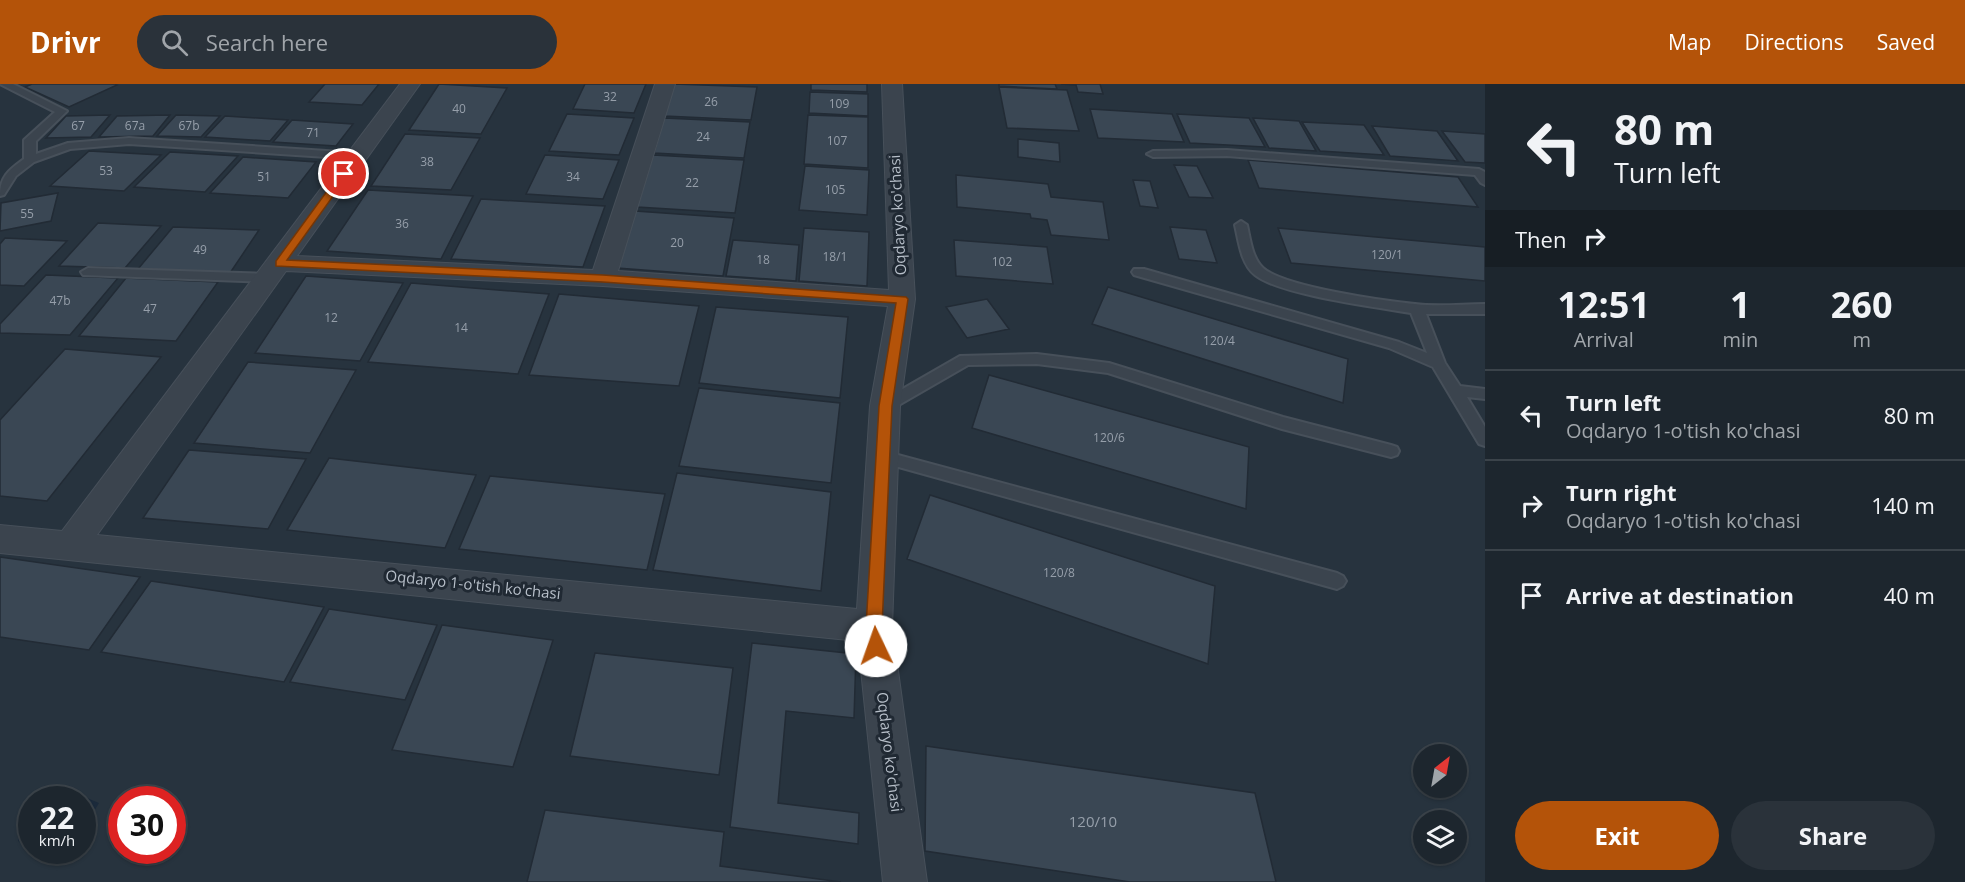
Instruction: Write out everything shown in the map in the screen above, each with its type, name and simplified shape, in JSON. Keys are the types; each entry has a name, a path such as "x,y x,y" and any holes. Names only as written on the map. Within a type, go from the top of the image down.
{"street":[{"path":"72,544 410,84"},
{"path":"603,278 665,84"},
{"name":"Oqdaryo ko'chasi","path":"892,84 902,299 885,406 874,627 905,882"},
{"path":"274,271 603,278 902,299"},
{"name":"Oqdaryo 1-o'tish ko'chasi","path":"0,539 72,544 874,627"}],"lane":[{"path":"5,84 62,111 30,140 30,160"},
{"path":"0,192 11,174 30,160 68,146 129,141 357,156"},
{"path":"1153,154 1227,153 1479,172 1485,181"},
{"path":"1241,225 1248,256 1260,274 1290,286 1417,309 1485,309"},
{"path":"88,272 274,271"},
{"path":"1139,272 1394,345 1438,363"},
{"path":"1417,309 1438,363 1485,440"},
{"path":"885,406 964,360 1037,359 1109,368 1282,423 1391,451"},
{"path":"1457,391 1485,394"},
{"path":"883,457 1337,581"}],"building":[{"path":"32,84 117,85 69,107 25,87"},
{"path":"325,84 379,84 362,105 309,102"},
{"path":"439,84 507,88 481,134 409,130"},
{"path":"585,84 646,84 634,113 573,109"},
{"path":"674,84 757,87 751,120 664,116"},
{"path":"811,84 867,84 867,92 811,90"},
{"path":"999,84 1055,84 1057,89 999,86"},
{"path":"1061,84 1100,84 1103,94 1078,92 1076,85"},
{"path":"999,87 1067,90 1079,131 1007,128"},
{"path":"810,92 868,94 868,116 809,113"},
{"path":"1090,109 1172,114 1184,142 1098,138"},
{"path":"567,114 634,118 619,155 549,151"},
{"path":"1177,114 1249,118 1265,147 1190,143"},
{"path":"110,115 91,137 46,138 66,116"},
{"path":"170,115 153,136 99,137 117,116"},
{"path":"176,115 220,116 201,137 157,136"},
{"path":"808,115 868,117 868,168 804,164"},
{"path":"225,116 288,120 270,141 205,137"},
{"path":"664,118 750,122 744,158 654,153"},
{"path":"1253,118 1299,121 1316,151 1269,148"},
{"path":"292,120 353,124 336,146 273,142"},
{"path":"1302,122 1364,125 1384,155 1320,151"},
{"path":"1372,126 1437,131 1458,161 1390,156"},
{"path":"1442,131 1485,134 1485,163 1465,162"},
{"path":"405,134 480,138 451,190 371,186"},
{"path":"1018,139 1059,143 1060,162 1018,157"},
{"path":"89,151 161,155 124,191 50,186"},
{"path":"170,152 238,156 205,192 134,187"},
{"path":"545,155 619,160 603,199 526,194"},
{"path":"653,155 744,160 735,213 637,207"},
{"path":"243,157 316,162 288,198 210,193"},
{"path":"1248,160 1458,177 1478,207 1259,188"},
{"path":"1174,165 1197,166 1213,198 1189,197"},
{"path":"805,166 869,170 867,215 799,210"},
{"path":"956,175 1048,184 1051,197 1103,202 1109,240 1051,235 1047,220 1031,218 1030,214 957,207"},
{"path":"1133,180 1150,181 1158,208 1140,206"},
{"path":"368,190 473,196 441,259 327,251"},
{"path":"58,193 51,221 0,231 1,203"},
{"path":"481,199 605,206 583,267 451,259"},
{"path":"635,211 734,218 723,276 617,268"},
{"path":"98,223 161,226 125,268 59,266"},
{"path":"173,227 259,230 230,273 138,269"},
{"path":"1170,227 1206,230 1217,263 1179,259"},
{"path":"804,228 869,232 867,286 799,281"},
{"path":"1278,228 1485,247 1485,281 1291,263"},
{"path":"5,238 67,241 24,286 0,285 0,244"},
{"path":"733,240 799,245 796,281 726,276"},
{"path":"954,240 1047,247 1053,284 956,276"},
{"path":"46,275 118,278 70,335 0,333 0,324"},
{"path":"306,276 403,283 360,361 255,353"},
{"path":"126,278 218,282 176,341 79,336"},
{"path":"411,283 549,294 518,374 368,362"},
{"path":"1108,287 1348,359 1343,403 1092,324"},
{"path":"559,294 699,306 679,386 529,375"},
{"path":"987,299 1009,329 967,338 946,307"},
{"path":"716,307 848,317 840,398 699,383"},
{"path":"65,349 161,357 47,501 0,496 0,420"},
{"path":"248,362 356,370 310,453 194,443"},
{"path":"989,375 1249,447 1246,509 972,428"},
{"path":"699,388 840,403 831,483 679,466"},
{"path":"189,450 306,459 268,529 143,518"},
{"path":"329,458 476,475 445,548 287,530"},
{"path":"677,473 831,492 821,591 653,570"},
{"path":"490,476 665,494 647,570 459,549"},
{"path":"930,495 1215,586 1208,664 907,559"},
{"path":"0,557 140,577 89,650 0,637"},
{"path":"151,581 324,607 284,682 101,652"},
{"path":"329,609 437,625 405,700 290,682"},
{"path":"442,625 553,640 513,767 392,750"},
{"path":"752,643 856,654 854,718 786,711 778,803 859,813 858,844 730,827"},
{"path":"595,653 733,668 719,775 570,756"},
{"path":"926,746 1255,793 1276,882 1130,882 925,851"},
{"path":"545,810 724,832 720,866 841,882 527,882"}],"route":[{"path":"344,174 280,263 603,278 902,299 885,406 874,627 876,646"}]}
